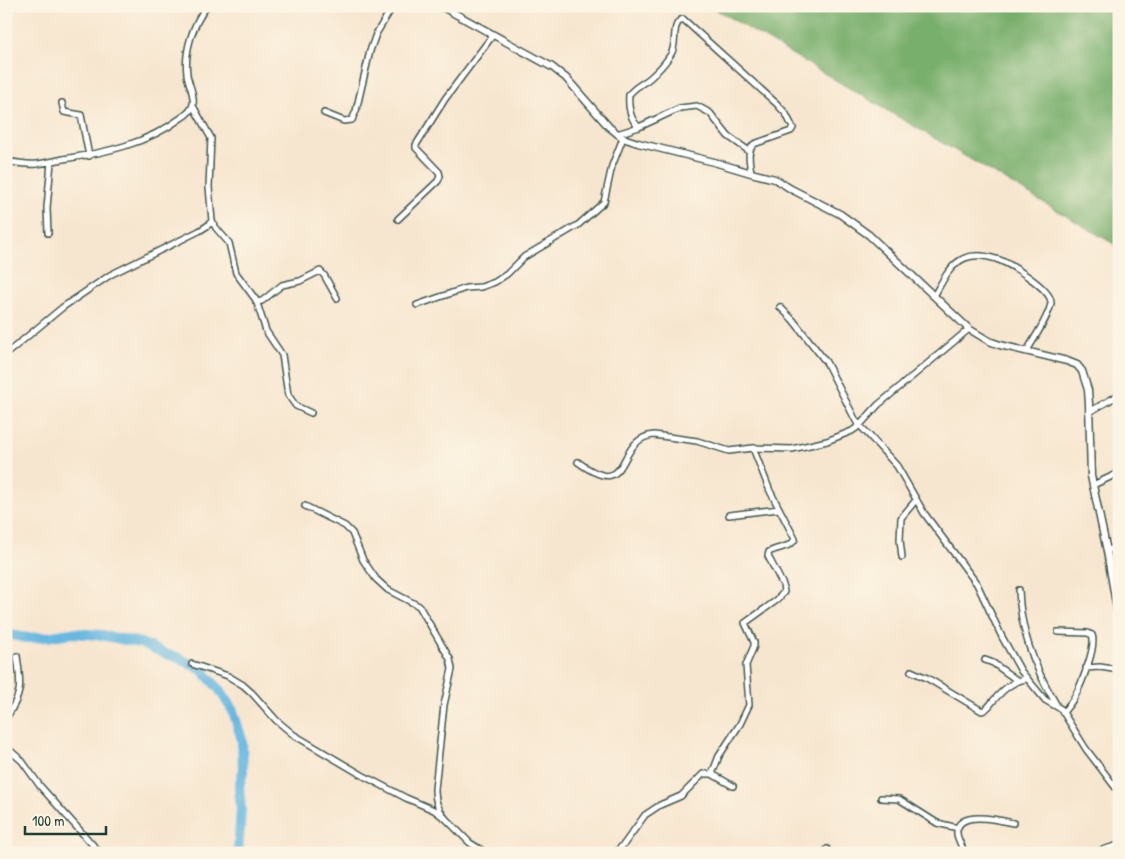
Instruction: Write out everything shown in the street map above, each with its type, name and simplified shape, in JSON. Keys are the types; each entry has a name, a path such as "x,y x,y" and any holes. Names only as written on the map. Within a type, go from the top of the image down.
{"street":[{"path":"208,6 200,15 193,31 188,48 186,74 193,106 211,138 209,187 212,220 216,228 229,243 236,273 256,302 266,331 282,355 288,395 296,406 311,413"},
{"path":"324,113 344,121 352,120 376,34 393,6"},
{"path":"441,6 552,67 566,78 598,116 620,136 638,144 775,179 852,222 869,235 970,329 990,341 1054,357 1077,365 1082,371 1085,381 1089,412 1090,465 1119,621"},
{"path":"639,127 631,116 630,95 634,89 651,77 669,57 675,44 676,27 679,21 683,19 777,104 791,122 793,128 791,131 754,144 749,151 751,173"},
{"path":"398,219 438,181 439,172 416,148 416,145 445,98 493,35"},
{"path":"62,103 64,112 81,115 89,156"},
{"path":"6,161 31,164 51,162 89,156 128,145 155,134 178,120 193,106"},
{"path":"417,304 466,288 481,287 495,282 501,279 524,257 578,225 604,202 620,136 680,108 698,106 710,113 728,136 749,151"},
{"path":"48,233 47,208 51,162"},
{"path":"6,354 63,307 110,275 199,231 212,220"},
{"path":"934,296 953,267 963,259 985,256 1006,263 1046,291 1050,298 1051,303 1048,312 1027,351"},
{"path":"256,302 262,301 282,285 300,280 320,271 337,298"},
{"path":"780,307 793,320 826,362 852,416 897,466 916,500 978,584 1002,638 1026,679 1045,700 1056,705"},
{"path":"578,462 598,475 608,477 620,468 632,448 641,439 654,435 697,441 729,451 806,446 838,437 859,426 878,405 970,329"},
{"path":"1089,412 1119,395"},
{"path":"712,774 719,756 743,719 748,705 746,665 754,642 745,622 784,592 768,554 771,550 793,543 795,539 779,509 753,448"},
{"path":"1093,485 1119,473"},
{"path":"902,557 900,540 901,518 916,500"},
{"path":"305,506 344,526 352,533 363,560 376,579 388,590 419,606 450,659 452,669 444,705 435,789 435,801 446,819"},
{"path":"729,515 779,509"},
{"path":"1107,551 1119,545"},
{"path":"1019,590 1021,623 1039,673 1056,705 1086,749 1119,792"},
{"path":"1058,632 1080,632 1092,635 1094,639 1086,668 1075,696 1063,713"},
{"path":"6,718 17,701 20,692 17,656"},
{"path":"984,660 993,663 1018,681"},
{"path":"192,664 228,676 243,685 276,720 294,735 362,775 434,810 470,842 486,853"},
{"path":"1086,668 1100,667 1119,670"},
{"path":"911,671 933,681 982,711 988,709 1006,688 1026,679"},
{"path":"6,748 22,761 40,786 100,853"},
{"path":"615,853 624,844 636,826 653,809 681,796 703,774 712,774 733,786"},
{"path":"881,798 900,799 937,822 958,828"},
{"path":"965,853 957,833 958,828 964,821 981,818 1013,822"},
{"path":"1092,853 1119,845"}],"green space":[{"path":"710,6 1119,6 1119,247"}],"waterway":[{"path":"6,634 26,638 71,633 101,635 141,643 177,657 202,670 219,689 233,711 242,740 243,772 239,786 241,810 238,853"}]}
